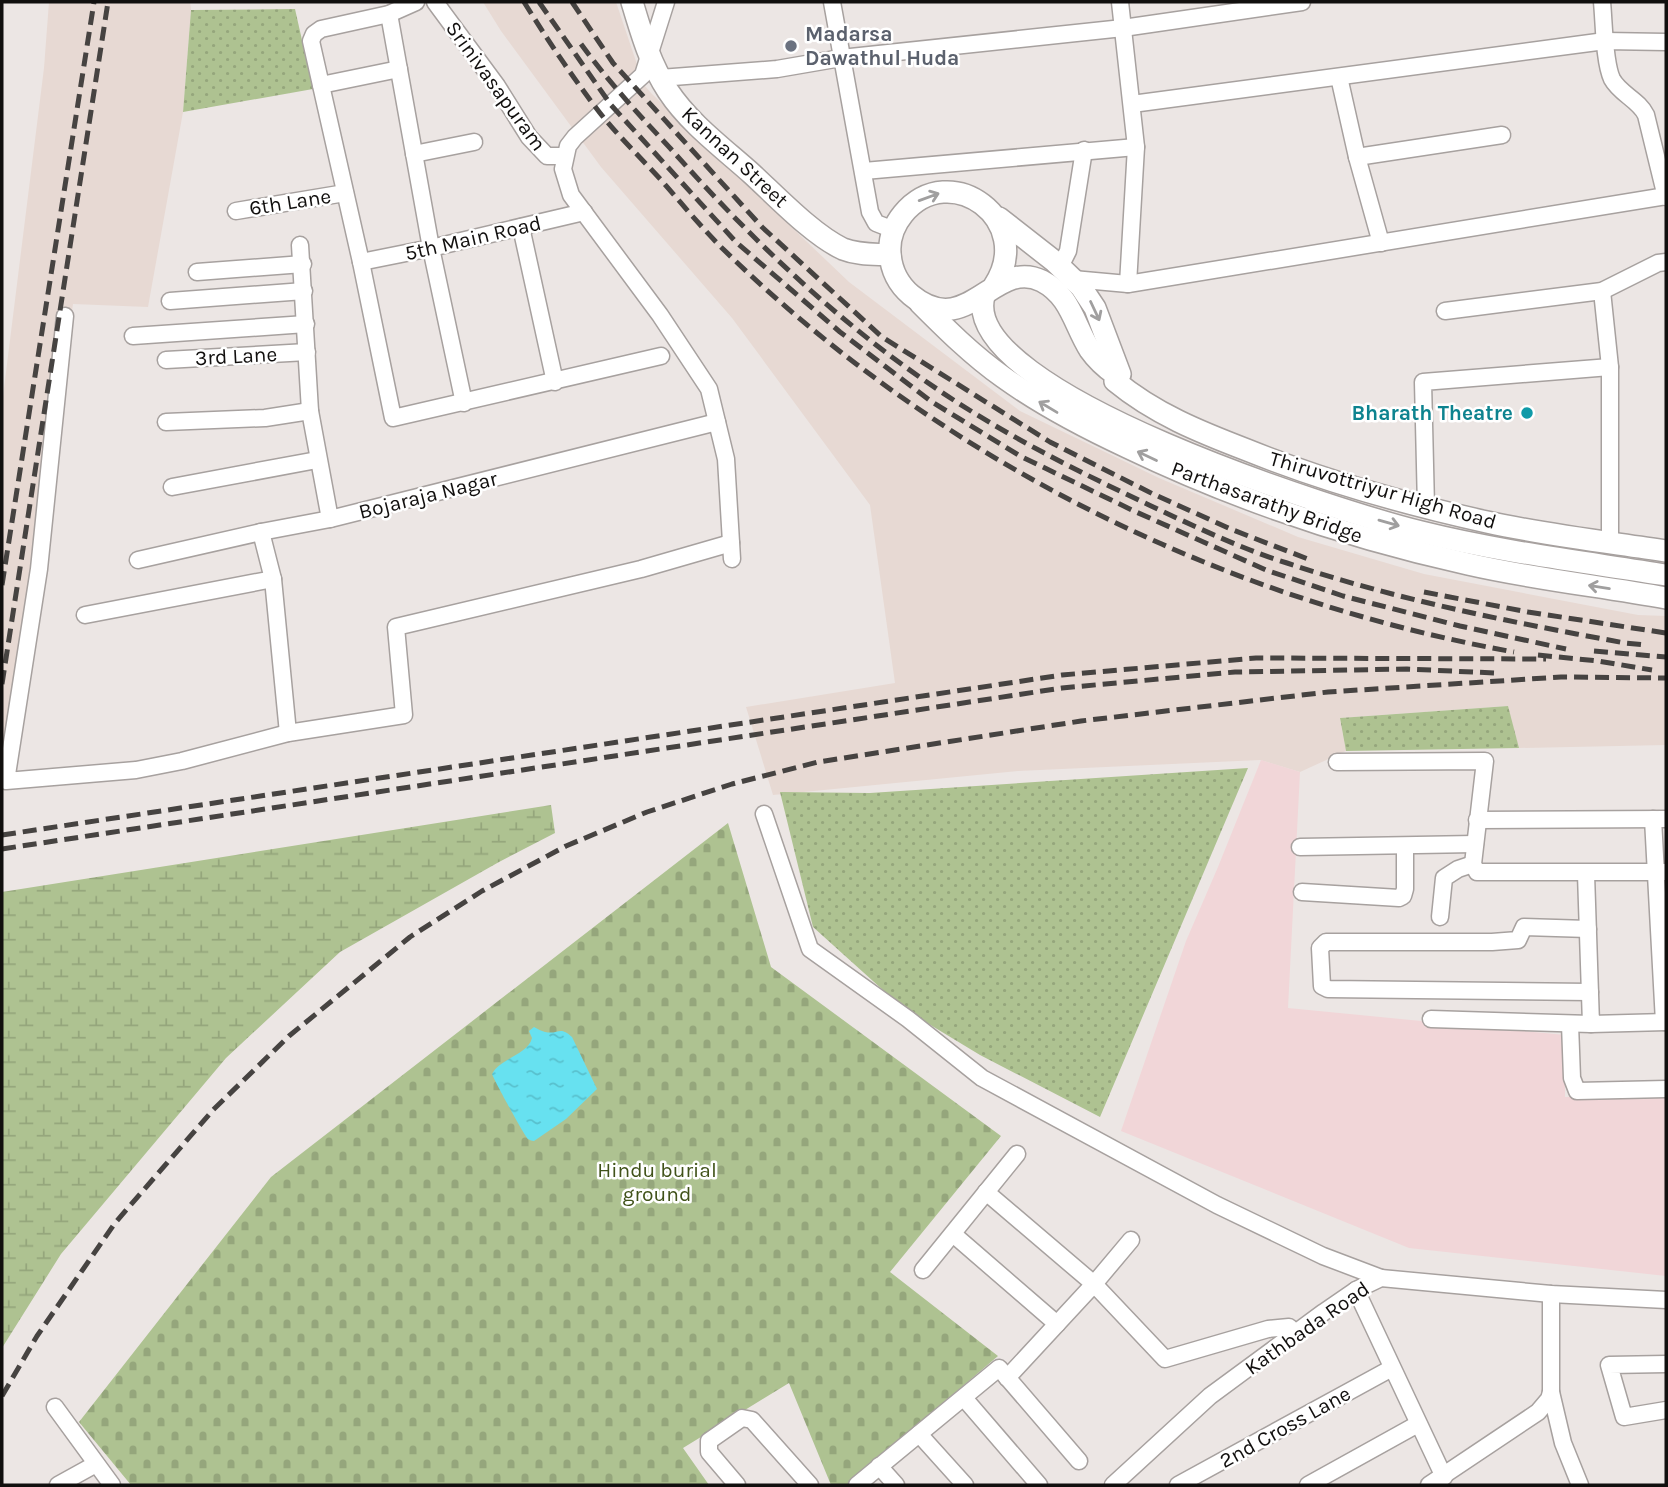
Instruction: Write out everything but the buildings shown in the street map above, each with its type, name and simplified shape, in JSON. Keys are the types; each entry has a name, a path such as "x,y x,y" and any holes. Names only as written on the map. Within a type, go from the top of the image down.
{"main road":[{"name":"Kannan Street","path":"632,2 650,57 660,78 691,118 821,235 855,253 890,255"},
{"path":"994,214 1002,227 1007,250 1002,272 989,291 971,304 949,308 927,304 914,297 898,280 890,255 897,222 911,206 924,198 939,193 969,196 983,204 1066,273 1088,297 1120,374 1115,381"},
{"name":"Thiruvottriyur High Road","path":"989,291 1010,279 1029,278 1038,279 1054,289 1072,311 1090,349 1116,376 1115,381 1150,406 1189,427 1291,466 1426,507 1499,525 1666,551"},
{"name":"Parthasarathy Bridge","path":"989,291 982,311 985,321 1014,360 1114,430 1184,474 1308,520 1385,544 1471,565 1666,598"},
{"name":"Parthasarathy Bridge","path":"914,297 962,344 1003,377 1065,416 1202,458 1326,505 1421,532 1666,575"}],"street":[{"path":"415,2 389,15 321,29 314,34 312,41 393,418 661,356"},
{"name":"Srinivasapuram","path":"435,2 497,86 529,137 547,156 565,156"},
{"path":"65,316 39,569 6,781 136,770 288,733 404,715 396,627 641,569 732,551 726,459 709,389 660,315 600,237 568,189 562,169 565,156 575,137 638,82 650,57 666,2"},
{"path":"832,2 873,219 894,230"},
{"path":"1120,2 1136,147 1128,284"},
{"path":"660,78 777,69 841,58 1123,28 1302,2"},
{"path":"1084,150 1066,273 1128,284 1666,197 1646,115 1642,107 1612,78 1605,41 1602,2"},
{"path":"389,15 431,248 464,403"},
{"path":"1132,104 1605,41 1666,42"},
{"path":"321,85 399,69"},
{"path":"1339,76 1357,157 1381,243"},
{"path":"1357,157 1502,135"},
{"path":"415,154 474,142"},
{"path":"864,171 1136,147"},
{"name":"6th Lane","path":"236,211 345,193"},
{"name":"5th Main Road","path":"361,262 584,212"},
{"path":"521,227 555,382"},
{"path":"300,245 310,411 330,519"},
{"path":"1445,311 1602,291 1658,263 1666,262"},
{"path":"197,272 303,264"},
{"path":"170,301 303,291"},
{"path":"1602,291 1610,367 1609,542"},
{"path":"133,336 306,324"},
{"name":"3rd Lane","path":"166,360 307,352"},
{"path":"1426,507 1423,382 1610,367"},
{"path":"166,422 265,418 310,411"},
{"name":"Bojaraja Nagar","path":"138,560 330,519 717,422"},
{"path":"172,488 317,460"},
{"path":"261,532 273,579 288,733"},
{"path":"85,615 273,579"},
{"path":"1337,762 1486,761 1477,820 1475,868"},
{"path":"764,814 810,949 908,1019 982,1078 1217,1205 1322,1256 1381,1278"},
{"path":"1431,1019 1570,1024 1665,1022 1660,819 1477,820"},
{"path":"1300,847 1475,844"},
{"path":"1302,891 1399,898 1405,890 1405,847"},
{"path":"1440,917 1444,878 1458,869 1586,874 1660,872"},
{"path":"1586,874 1591,1024"},
{"path":"1588,929 1524,927 1518,940 1492,942 1326,942 1320,948 1320,981 1322,986 1328,989 1590,992"},
{"path":"1570,1024 1572,1078 1577,1091 1666,1089"},
{"path":"923,1270 1017,1154"},
{"path":"986,1192 1094,1284 1165,1359 1268,1329 1289,1328 1295,1333"},
{"path":"953,1234 1057,1324"},
{"path":"857,1485 964,1398 1003,1373 1057,1324 1131,1240"},
{"name":"Kathbada Road","path":"1113,1485 1129,1480 1210,1396 1356,1290 1381,1278 1551,1294 1666,1300"},
{"path":"1356,1290 1418,1424 1436,1481 1538,1412 1549,1399 1551,1392"},
{"path":"1551,1294 1551,1392 1563,1443 1580,1485"},
{"path":"1666,1364 1609,1365 1624,1418 1666,1409"},
{"name":"2nd Cross Lane","path":"1178,1485 1392,1368"},
{"path":"1003,1373 1079,1461"},
{"path":"964,1398 1039,1485"},
{"path":"55,1407 112,1485"},
{"path":"737,1485 707,1446 709,1441 742,1418 748,1418 810,1485"},
{"path":"1308,1485 1418,1424"},
{"path":"919,1434 965,1485"},
{"path":"58,1485 96,1464"},
{"path":"880,1466 896,1485"}],"shaded area":[{"path":"49,2 190,2 191,10 183,112 148,307 73,304 2,767 2,404 44,68"},
{"path":"483,2 616,2 644,85 652,94 849,282 1020,411 1159,478 1298,537 1424,574 1638,615 1666,616 1666,745 1519,748 1507,706 1340,718 1346,751 1300,772 1260,760 1018,771 773,795 746,707 895,683 870,505 732,318 601,167 501,31"},
{"path":"1261,760 1300,772 1288,1008 1565,1035 1565,1097 1666,1094 1666,1276 1409,1248 1121,1131 1186,941"}],"green space":[{"path":"295,9 313,89 183,112 191,10"},
{"path":"1508,706 1519,748 1346,751 1340,718"},
{"path":"1248,768 1100,1117 980,1055 904,1009 813,927 780,792 870,793"},
{"path":"551,805 555,833 340,952 226,1058 61,1254 2,1348 2,892"},
{"name":"Hindu burial ground","path":"728,823 771,967 1001,1136 890,1272 998,1356 847,1485 831,1485 789,1383 683,1448 709,1485 131,1485 79,1422 271,1177"}],"water":[{"path":"534,1027 545,1032 561,1031 572,1037 597,1089 566,1119 534,1141 525,1135 492,1074 501,1064 525,1049 532,1038 529,1031"}],"railway":[{"path":"2,585 94,2"},
{"path":"2,684 108,2"},
{"path":"524,2 600,113 723,249 807,324 896,393 990,455 1088,509 1191,557 1296,596 1404,628 1514,652"},
{"path":"539,2 611,105 736,242 840,332 932,402 1020,456 1266,570 1343,596 1460,626 1566,649"},
{"path":"572,2 613,63 762,227 882,337 1050,442 1153,494 1233,530 1313,561"},
{"path":"581,44 624,97 731,214 829,307 900,363 962,406 1014,437 1183,521 1234,544 1287,563 1370,588 1455,609 1645,645"},
{"path":"1424,592 1528,612 1666,633"},
{"path":"1594,651 1666,657"},
{"path":"1538,655 1652,670"},
{"path":"2,835 1062,675 1256,658 1546,659"},
{"path":"2,849 1062,688 1235,672 1407,669 1494,673"},
{"path":"2,1396 37,1336 115,1223 213,1110 289,1036 410,937 482,891 566,846 647,812 732,784 818,762 1081,721 1328,692 1561,677 1666,678"}],"place":[{"name":"Madarsa Dawathul Huda","path":"791,46"},
{"name":"Bharath Theatre","path":"1527,413"}]}
